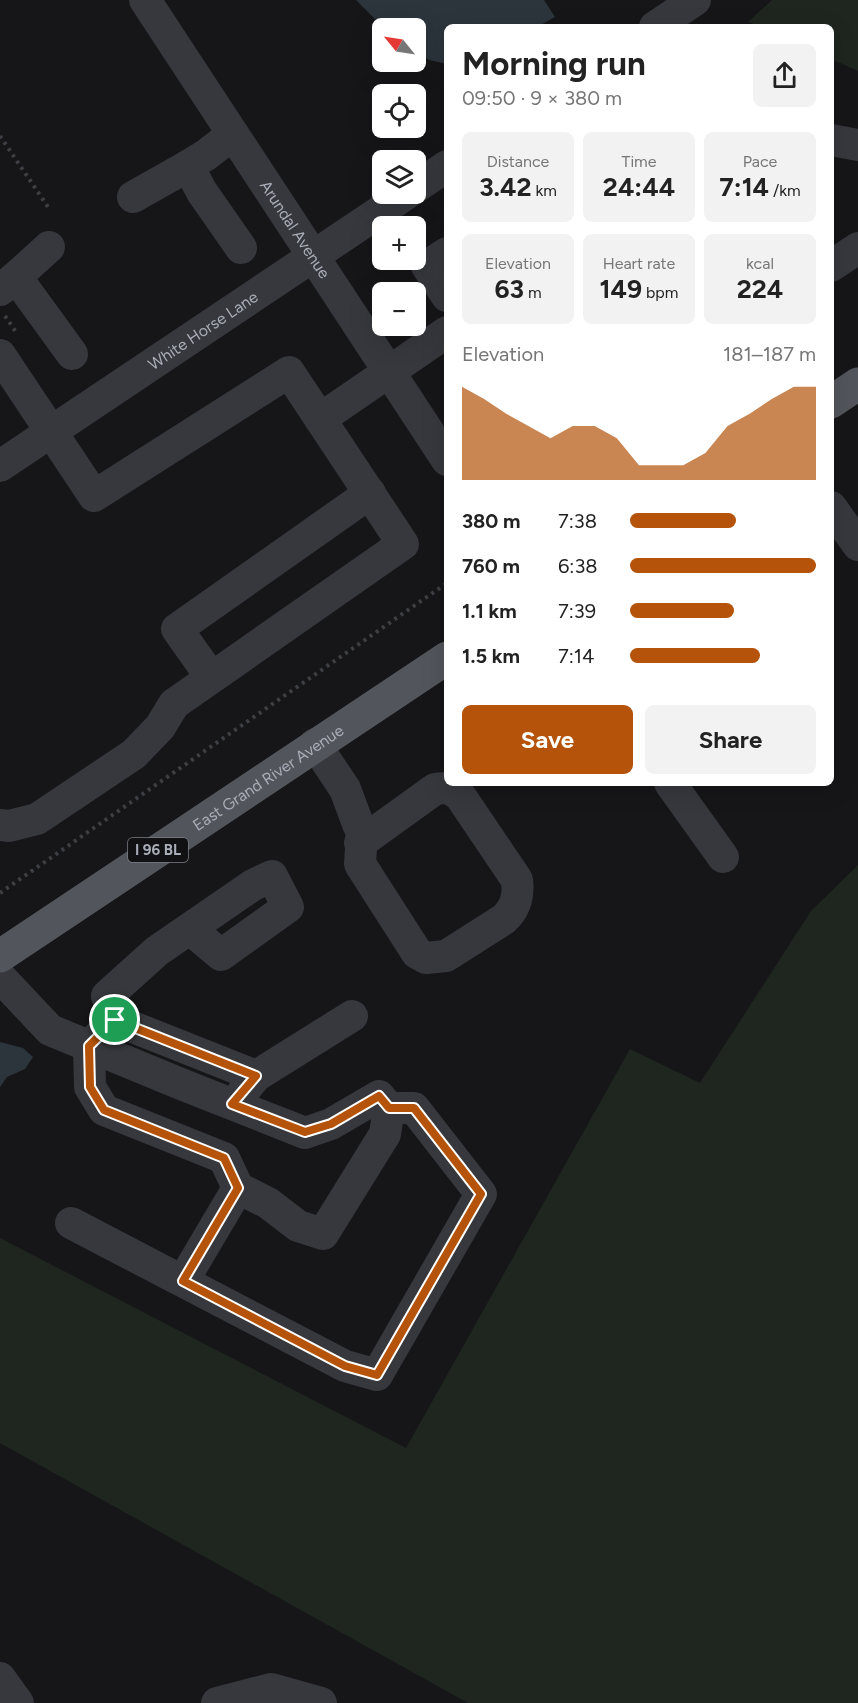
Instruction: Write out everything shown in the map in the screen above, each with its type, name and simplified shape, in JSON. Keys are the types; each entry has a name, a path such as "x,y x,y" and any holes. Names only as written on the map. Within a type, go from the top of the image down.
{"main road":[{"path":"834,400 858,384"},
{"name":"East Grand River Avenue","path":"0,956 444,660"}],"street":[{"name":"Arundal Avenue","path":"145,0 444,455"},
{"path":"659,24 695,0"},
{"path":"132,198 206,155 233,134"},
{"path":"188,166 202,192 241,248"},
{"path":"426,180 444,168"},
{"name":"White Horse Lane","path":"0,466 391,204"},
{"path":"49,247 8,283 72,354"},
{"path":"834,264 858,248"},
{"path":"444,255 427,266 444,292"},
{"path":"320,419 444,334"},
{"path":"0,355 12,397 51,432 94,496 289,372 404,544 174,704 160,727 134,754 37,819 9,826 0,825"},
{"path":"211,677 177,629 370,493"},
{"path":"834,511 858,545"},
{"path":"315,744 345,789 362,833 360,843 360,864 365,875 417,953 426,958 446,956 504,919 516,902 517,880 454,790 445,787 435,789 360,843"},
{"path":"672,786 723,857"},
{"path":"190,929 157,951 107,996 115,1020 256,1076"},
{"path":"0,977 50,1030 89,1046 232,1104 305,1132 331,1124 379,1096 389,1108 385,1134 323,1234 298,1226 268,1203 238,1188 224,1158 104,1110 90,1087 89,1046 115,1020"},
{"path":"232,1104 256,1076 352,1016"},
{"path":"71,1223 345,1366 377,1375 481,1194 414,1108 389,1108"},
{"path":"183,1281 238,1188"},
{"path":"0,1678 18,1703"},
{"path":"217,1703 271,1689 321,1703"}],"path":[{"path":"0,136 48,207"},
{"path":"0,893 444,585"}],"shaded area":[{"path":"356,0 544,0 555,17 542,24 444,24 444,63 426,58 426,18 374,18"},
{"path":"772,0 858,0 858,71 834,60 834,24 753,24 748,22"},
{"path":"858,865 858,1703 468,1703 0,1443 0,1238 406,1448 630,1049 700,1083 811,911"},
{"path":"0,1042 23,1048 33,1057 25,1069 7,1077 0,1087"}],"route":[{"path":"115,1020 256,1076 232,1104 305,1132 331,1124 379,1096 389,1108 414,1108 481,1194 377,1375 345,1366 183,1281 238,1188 224,1158 104,1110 90,1087 89,1046 115,1020"}]}
